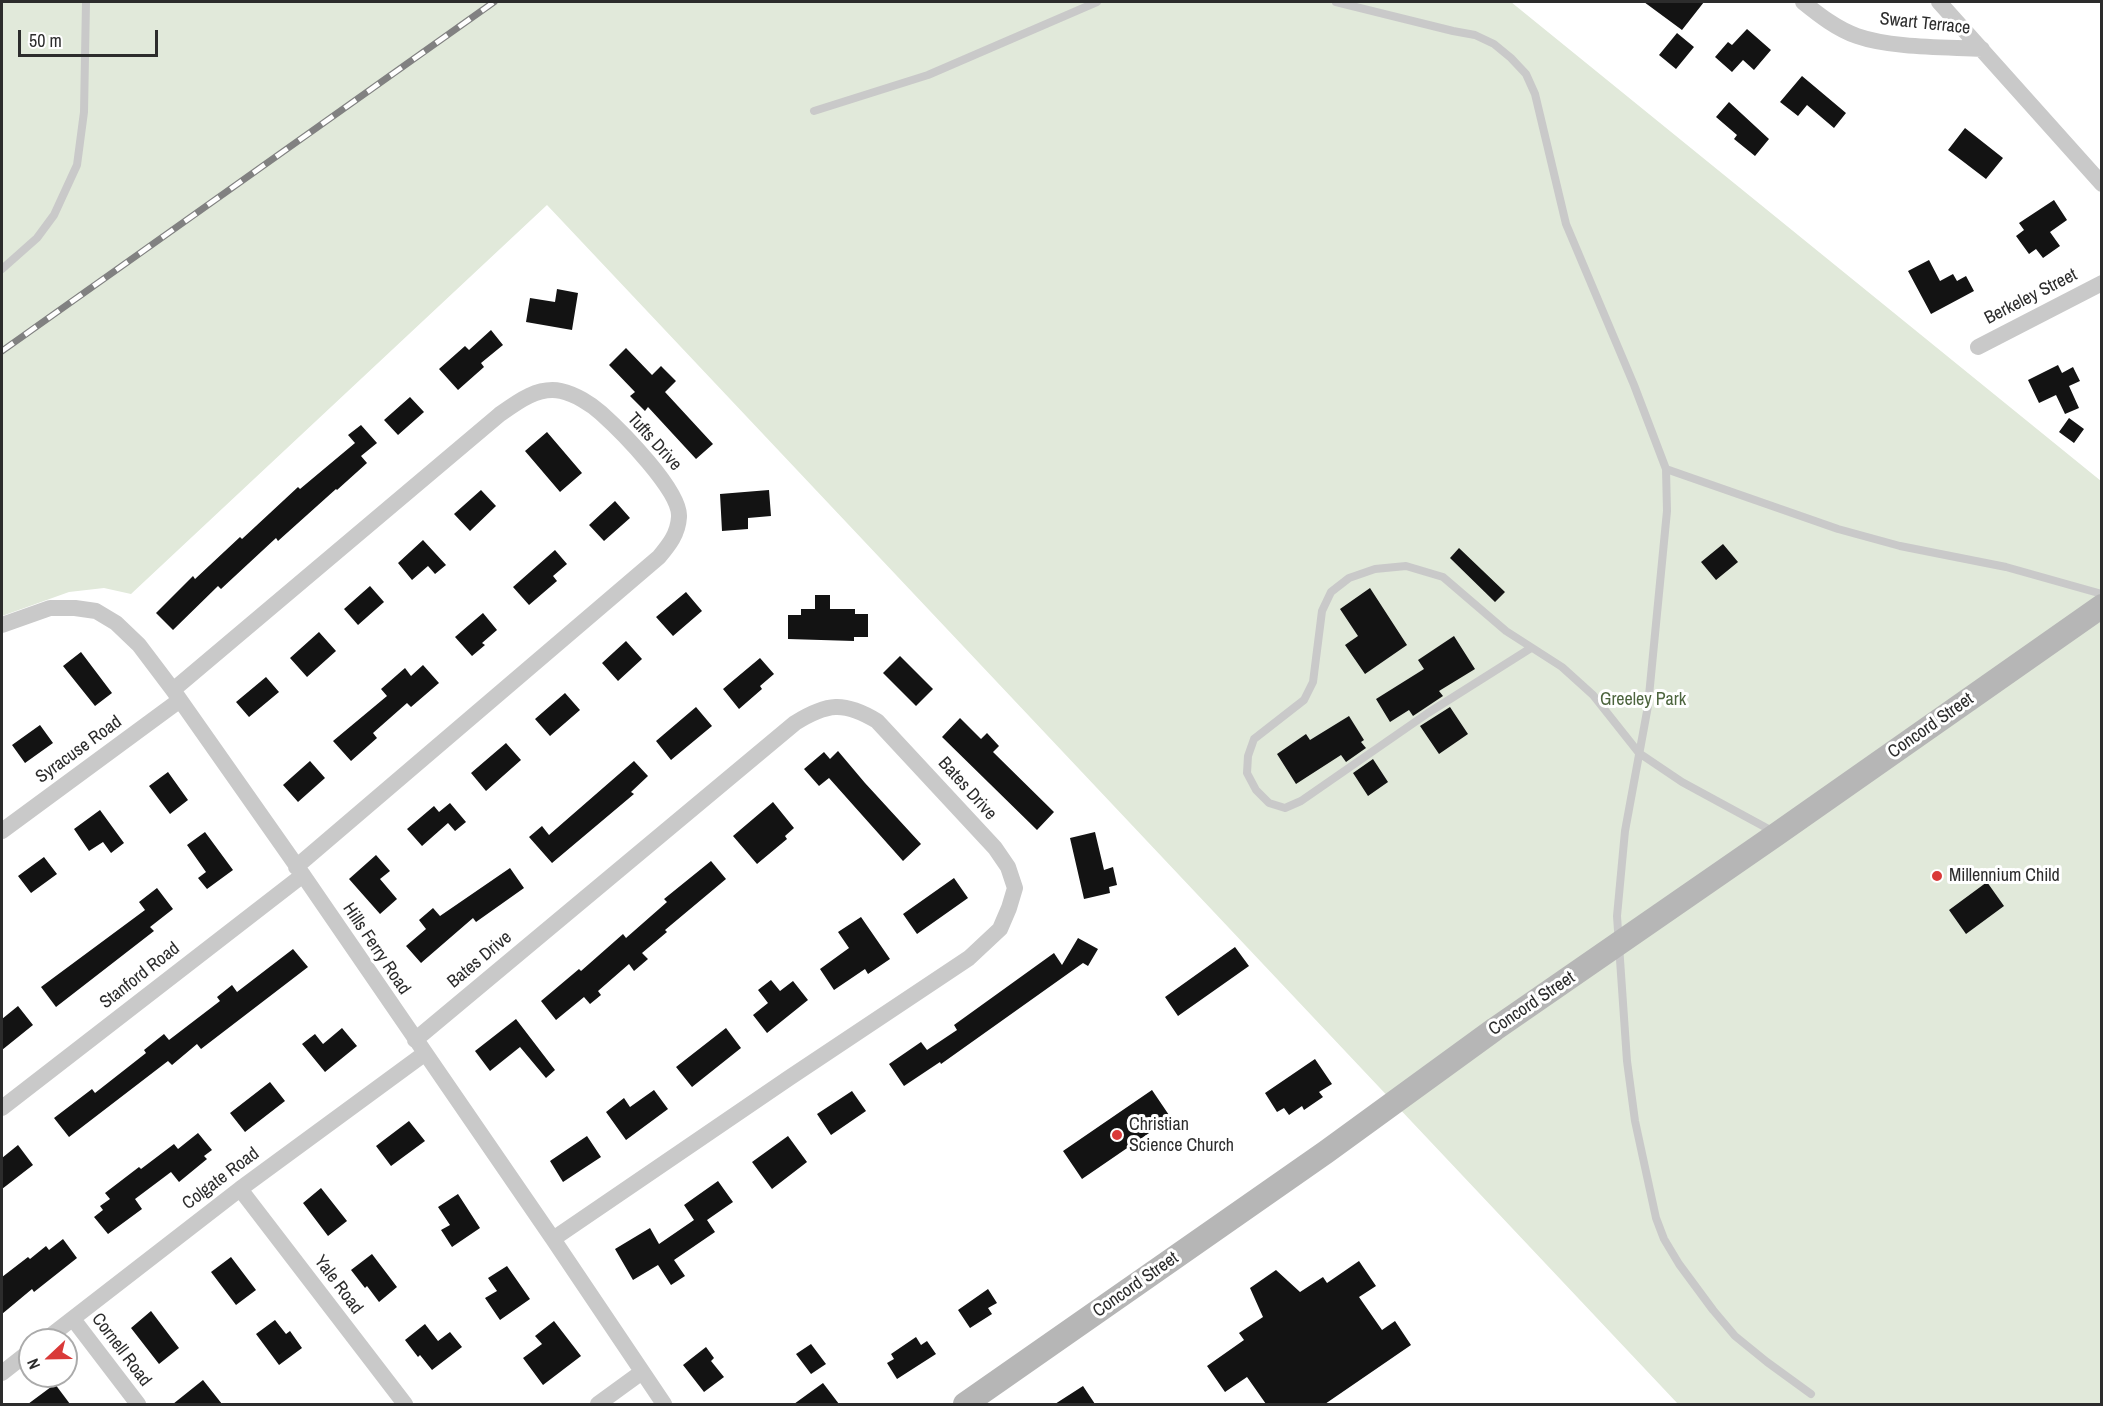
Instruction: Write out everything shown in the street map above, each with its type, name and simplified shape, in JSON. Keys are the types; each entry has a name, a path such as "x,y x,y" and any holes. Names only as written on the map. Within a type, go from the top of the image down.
{"main road":[{"name":"Concord Street","path":"965,1404 1326,1152 1495,1029 2102,606"}],"street":[{"name":"Swart Terrace","path":"1803,2 1838,28 1858,37 1901,44 1982,49"},
{"name":"Swart Terrace","path":"1940,2 2102,184"},
{"name":"Berkeley Street","path":"1978,347 2102,283"},
{"name":"Tufts Drive","path":"177,695 499,415 517,402 537,392 561,391 581,399 600,412 667,485 673,494 680,516 674,538 659,557 300,871"},
{"name":"Hills Ferry Road","path":"2,625 50,608 96,611 116,622 139,645 177,695 300,871 664,1404"},
{"name":"Syracuse Road","path":"2,831 177,695"},
{"name":"Bates Drive","path":"420,1047 786,731 814,711 835,706 858,709 877,721 995,848 1008,867 1015,888 1010,908 1000,929 969,958 779,1084 553,1239"},
{"name":"Stanford Road","path":"2,1108 300,871"},
{"name":"Colgate Road","path":"61,1328 420,1047"},
{"name":"Yale Road","path":"240,1189 405,1404"},
{"name":"Cornell Road","path":"73,1319 138,1404"},
{"path":"2,1372 18,1360"},
{"path":"598,1404 642,1372"}],"lane":[{"path":"2,269 36,238 54,215 78,165 84,112 86,2"},
{"path":"814,111 928,75 1097,2"},
{"path":"1336,2 1475,35 1494,44 1526,74 1535,94 1566,224 1634,385 1666,469 1667,512 1658,615 1648,706 1619,877 1617,916 1635,1121 1656,1218 1664,1239 1679,1264 1735,1336 1811,1394"},
{"path":"1666,469 1838,529 1900,546 2006,567 2102,594"},
{"path":"1532,648 1428,713 1301,801 1285,808 1269,803 1256,790 1247,773 1248,756 1254,739 1304,700 1313,682 1322,611 1331,592 1349,578 1375,569 1406,566 1443,577 1506,631 1562,667 1593,695 1639,753 1682,782 1777,834"}],"green space":[{"name":"Greeley Park","path":"2,2 1511,2 2101,481 2101,1404 1678,1404 547,205 131,594 104,588 69,592 2,616"}],"building":[{"path":"1644,2 1704,2 1682,30"},
{"path":"1747,29 1771,50 1754,70 1743,60 1732,72 1715,57 1728,42 1732,45"},
{"path":"1677,33 1694,47 1676,69 1659,55"},
{"path":"1802,76 1846,113 1834,128 1807,105 1798,116 1780,102"},
{"path":"1729,102 1769,139 1755,156 1734,139 1737,135 1716,117"},
{"path":"1965,128 2003,158 1986,179 1948,150"},
{"path":"2054,200 2067,220 2050,232 2060,246 2043,258 2036,249 2029,254 2016,236 2024,230 2019,223"},
{"path":"1929,260 1940,281 1953,274 1957,281 1966,276 1974,291 1931,314 1908,271"},
{"path":"557,289 578,293 572,330 526,322 530,298 555,302"},
{"path":"491,330 503,345 481,363 484,367 458,390 439,369 465,346 469,350"},
{"path":"626,348 652,375 661,366 676,381 665,392 713,444 696,459 648,407 645,411 630,396 635,392 609,365"},
{"path":"2058,365 2062,373 2073,367 2080,381 2069,386 2079,408 2065,414 2056,395 2039,403 2028,380"},
{"path":"410,397 424,412 398,435 384,420"},
{"path":"2069,418 2084,429 2074,443 2059,432"},
{"path":"361,425 377,443 361,456 367,463 278,541 276,538 221,589 218,586 173,630 156,613 193,576 195,579 298,487 300,489 355,443 348,435"},
{"path":"547,432 582,473 560,492 525,451"},
{"path":"481,490 496,506 470,531 454,514"},
{"path":"769,490 771,516 748,518 748,529 722,531 720,494"},
{"path":"615,501 630,518 604,541 589,525"},
{"path":"423,540 446,565 435,574 428,566 412,580 398,563"},
{"path":"1723,544 1738,562 1716,580 1701,562"},
{"path":"1459,548 1505,592 1495,602 1450,558"},
{"path":"555,550 567,564 553,576 557,581 529,605 513,587"},
{"path":"370,586 384,602 358,625 344,609"},
{"path":"1370,588 1407,645 1365,674 1345,645 1358,636 1340,609"},
{"path":"686,592 702,611 673,636 656,617"},
{"path":"815,595 830,595 830,609 855,609 855,614 868,614 868,637 854,637 854,641 788,639 788,615 801,615 801,609 815,609"},
{"path":"483,613 497,630 482,643 485,645 472,656 455,637"},
{"path":"319,632 336,651 307,677 290,658"},
{"path":"1454,636 1475,669 1439,691 1443,696 1413,716 1409,710 1390,722 1376,699 1424,669 1418,660"},
{"path":"626,641 642,659 618,681 602,663"},
{"path":"81,652 112,693 95,706 63,666"},
{"path":"900,656 933,689 916,706 883,673"},
{"path":"760,658 774,674 760,686 762,689 739,709 723,689"},
{"path":"423,665 439,683 411,707 407,703 373,733 377,738 351,761 333,741 387,696 381,689 405,668 411,676"},
{"path":"266,677 279,692 249,717 236,702"},
{"path":"565,693 580,710 550,736 535,719"},
{"path":"696,707 712,726 671,760 656,741"},
{"path":"1450,707 1468,734 1439,754 1420,726"},
{"path":"1349,716 1364,740 1361,742 1366,748 1346,762 1341,755 1296,784 1277,754 1306,734 1310,740"},
{"path":"960,718 981,739 987,733 999,746 993,752 1054,812 1037,830 942,737"},
{"path":"40,725 53,743 25,763 12,745"},
{"path":"506,743 521,760 486,791 471,773"},
{"path":"838,751 921,844 903,861 829,778 819,786 804,769 824,752 830,759"},
{"path":"1373,759 1388,782 1368,796 1353,773"},
{"path":"310,761 325,778 298,802 283,785"},
{"path":"634,761 648,776 631,792 634,794 552,863 529,837 542,826 549,835"},
{"path":"168,772 188,800 170,814 149,786"},
{"path":"773,802 794,828 785,836 787,839 757,864 733,836"},
{"path":"450,803 466,822 455,831 448,823 422,846 407,829 434,806 439,812"},
{"path":"100,810 124,843 111,853 103,842 89,851 74,829"},
{"path":"205,832 233,870 207,889 198,878 206,872 187,845"},
{"path":"1095,832 1104,870 1113,867 1117,885 1109,887 1110,893 1084,899 1070,838"},
{"path":"376,855 390,871 380,879 397,899 380,914 349,879"},
{"path":"44,857 57,874 31,893 18,876"},
{"path":"711,861 726,879 665,930 667,932 642,953 648,959 634,971 629,964 598,991 601,995 590,1004 584,997 556,1020 541,1001 579,969 581,971 623,934 626,938 667,902 664,899"},
{"path":"510,868 524,888 476,922 473,918 421,963 406,946 426,929 419,920 433,908 440,916"},
{"path":"954,878 968,898 917,934 903,914"},
{"path":"1987,882 2004,906 1966,934 1949,910"},
{"path":"157,888 173,909 150,927 154,931 56,1007 41,987 145,910 139,902"},
{"path":"861,917 890,959 868,974 865,969 834,990 820,969 849,948 838,932"},
{"path":"1078,938 1098,949 1088,966 1083,963 941,1064 940,1062 904,1086 889,1064 921,1042 927,1050 957,1030 954,1025 1054,953 1062,965"},
{"path":"1235,947 1249,966 1178,1016 1165,997"},
{"path":"293,949 308,967 201,1049 197,1044 172,1065 168,1061 69,1137 54,1118 92,1089 95,1093 146,1053 144,1050 164,1034 169,1040 220,1001 217,997 232,985 237,992"},
{"path":"771,980 780,991 793,981 808,1000 767,1033 753,1015 768,1003 758,990"},
{"path":"18,1006 33,1025 2,1050 2,1019"},
{"path":"516,1019 555,1070 546,1078 520,1047 490,1071 475,1051"},
{"path":"342,1028 357,1046 325,1072 302,1044 315,1034 323,1044"},
{"path":"726,1028 741,1048 692,1087 676,1067"},
{"path":"1315,1059 1332,1084 1319,1092 1323,1097 1304,1110 1302,1106 1289,1115 1284,1108 1277,1112 1265,1093"},
{"path":"270,1082 285,1101 245,1132 230,1113"},
{"path":"654,1090 668,1109 626,1140 606,1112 624,1098 630,1107"},
{"name":"Christian Science Church","path":"1152,1090 1171,1118 1082,1179 1063,1151"},
{"path":"852,1091 866,1111 831,1135 817,1114"},
{"path":"409,1121 425,1141 391,1166 376,1146"},
{"path":"198,1133 212,1150 204,1156 207,1159 179,1182 171,1172 135,1199 142,1209 108,1234 94,1217 103,1210 100,1206 110,1199 105,1193 174,1144 178,1149"},
{"path":"587,1136 601,1157 563,1182 550,1161"},
{"path":"788,1136 807,1162 772,1189 752,1162"},
{"path":"18,1145 33,1165 2,1189 2,1158"},
{"path":"718,1181 733,1202 707,1220 715,1232 674,1260 685,1276 671,1285 658,1265 633,1280 615,1249 650,1228 659,1244 694,1220 684,1205"},
{"path":"321,1188 347,1221 328,1236 303,1203"},
{"path":"458,1194 480,1228 452,1247 441,1230 450,1225 438,1207"},
{"path":"63,1239 77,1258 34,1292 32,1289 2,1314 2,1277 28,1257 30,1259 46,1246 49,1250"},
{"path":"372,1254 397,1287 379,1302 351,1270"},
{"path":"231,1257 256,1290 236,1305 211,1272"},
{"path":"1359,1261 1376,1286 1359,1297 1382,1330 1395,1321 1411,1345 1325,1404 1266,1404 1247,1377 1225,1392 1207,1366 1244,1340 1239,1333 1263,1317 1250,1288 1276,1270 1300,1292 1323,1277 1327,1283"},
{"path":"507,1266 530,1299 500,1320 485,1298 497,1291 488,1278"},
{"path":"988,1289 997,1303 988,1308 992,1314 970,1328 958,1310"},
{"path":"151,1311 179,1348 159,1364 131,1328"},
{"path":"275,1320 286,1334 290,1331 302,1348 279,1365 256,1334"},
{"path":"554,1321 581,1356 543,1385 523,1358 542,1344 535,1336"},
{"path":"425,1324 438,1341 450,1332 462,1347 432,1370 405,1340"},
{"path":"916,1337 921,1345 927,1341 936,1354 897,1379 887,1363 894,1359 891,1354"},
{"path":"811,1344 826,1364 811,1374 796,1354"},
{"path":"706,1347 714,1358 711,1361 724,1377 704,1392 683,1365"},
{"path":"203,1380 222,1404 173,1404"},
{"path":"823,1383 839,1404 794,1404"},
{"path":"1083,1386 1095,1404 1055,1404"},
{"path":"50,1388 58,1388 70,1404 28,1404"}],"railway":[{"path":"2,351 494,2"}],"place":[{"name":"Millennium Child","path":"1937,876"},
{"name":"Christian Science Church","path":"1117,1135"}]}
